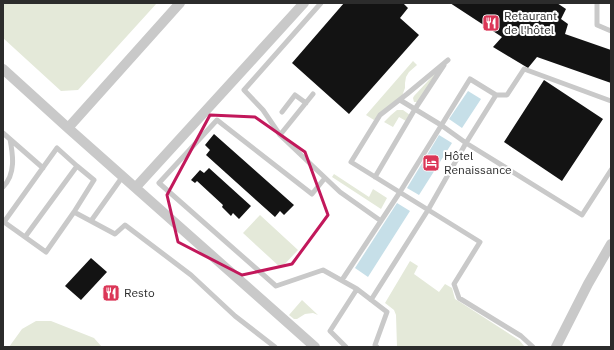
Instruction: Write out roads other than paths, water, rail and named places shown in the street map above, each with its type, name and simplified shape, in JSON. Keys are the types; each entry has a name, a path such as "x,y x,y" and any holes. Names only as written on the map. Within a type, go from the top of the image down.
{"street":[{"path":"68,128 180,3"},
{"path":"136,187 304,3"},
{"path":"3,69 316,347"},
{"path":"556,347 588,284 611,244"}],"lane":[{"path":"321,3 244,90 263,110 280,135 340,192 381,221"},
{"path":"596,3 597,26 611,31"},
{"path":"375,177 415,109 448,60 380,115 351,162 375,177 400,192 480,242 454,284 459,298 521,336 533,347"},
{"path":"342,280 400,192 470,79 496,96 508,95 524,69 611,101"},
{"path":"280,135 313,94"},
{"path":"282,112 295,95 306,103"},
{"path":"371,300 428,210 466,143 496,96"},
{"path":"400,100 582,215 611,170"},
{"path":"325,178 312,194 217,120 159,183 276,286 323,270 357,289 387,312 375,345 376,347"},
{"path":"3,133 43,168"},
{"path":"3,187 12,172 13,156 10,139"},
{"path":"57,148 94,180 46,252 25,238 4,221 43,168 57,148"},
{"path":"25,238 77,166"},
{"path":"92,221 123,176"},
{"path":"74,212 115,234 125,224 191,275 235,316 275,347"},
{"path":"346,347 330,331 357,289"}],"water":[{"path":"468,91 481,99 462,128 449,119"},
{"path":"439,135 452,143 419,195 407,188"},
{"path":"397,203 410,211 368,277 355,268"}],"place":[{"name":"Retaurant de l'hôtel","path":"491,23"},
{"name":"Hôtel Renaissance","path":"431,163"},
{"name":"Resto","path":"111,293"}]}
